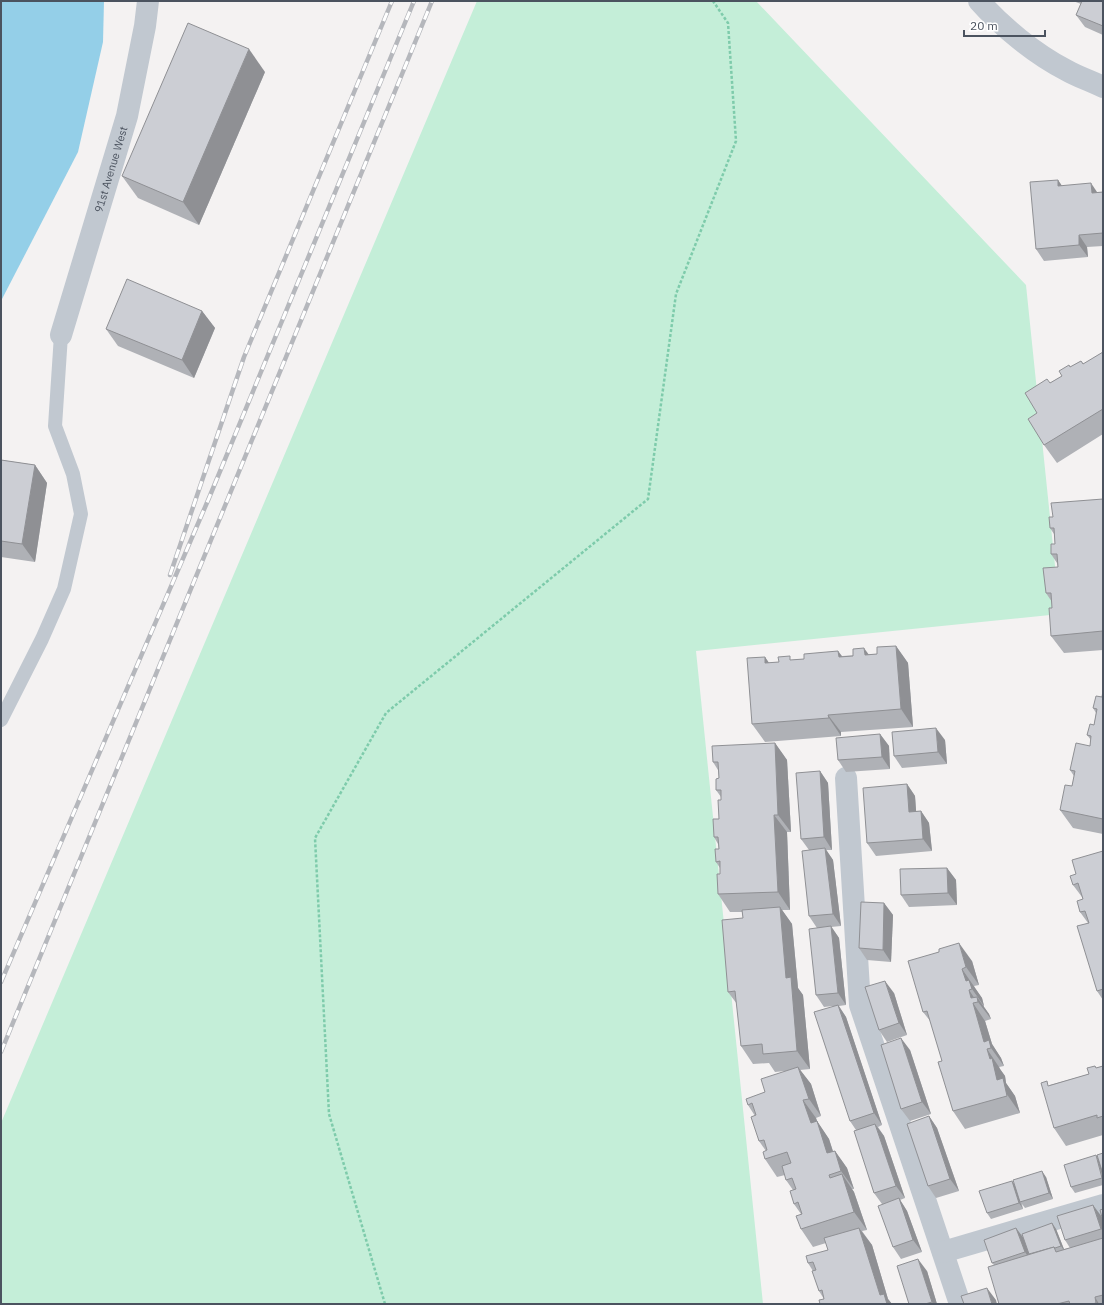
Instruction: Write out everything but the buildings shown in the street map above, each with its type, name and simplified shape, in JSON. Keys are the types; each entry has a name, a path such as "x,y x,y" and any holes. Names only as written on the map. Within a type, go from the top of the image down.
{"street":[{"name":"91st Avenue West","path":"61,335 127,116 145,26 148,1"},
{"path":"979,1 990,14 1026,44 1065,70 1103,87"},
{"path":"846,778 860,1005 960,1304"},
{"path":"943,1252 1103,1205"}],"lane":[{"path":"1,720 42,638 64,589 81,514 73,474 55,426 61,335"}],"path":[{"path":"385,1304 329,1114 315,838 386,713 648,499 676,294 736,141 728,23 713,1"}],"green space":[{"path":"477,1 756,1 1026,285 1060,614 696,651 763,1304 1,1304 1,1123"}],"water":[{"path":"1,1 104,1 103,42 78,152 1,301"}],"railway":[{"path":"170,575 244,357 392,1"},
{"path":"1,982 209,498 414,1"},
{"path":"1,1052 432,1"}]}
